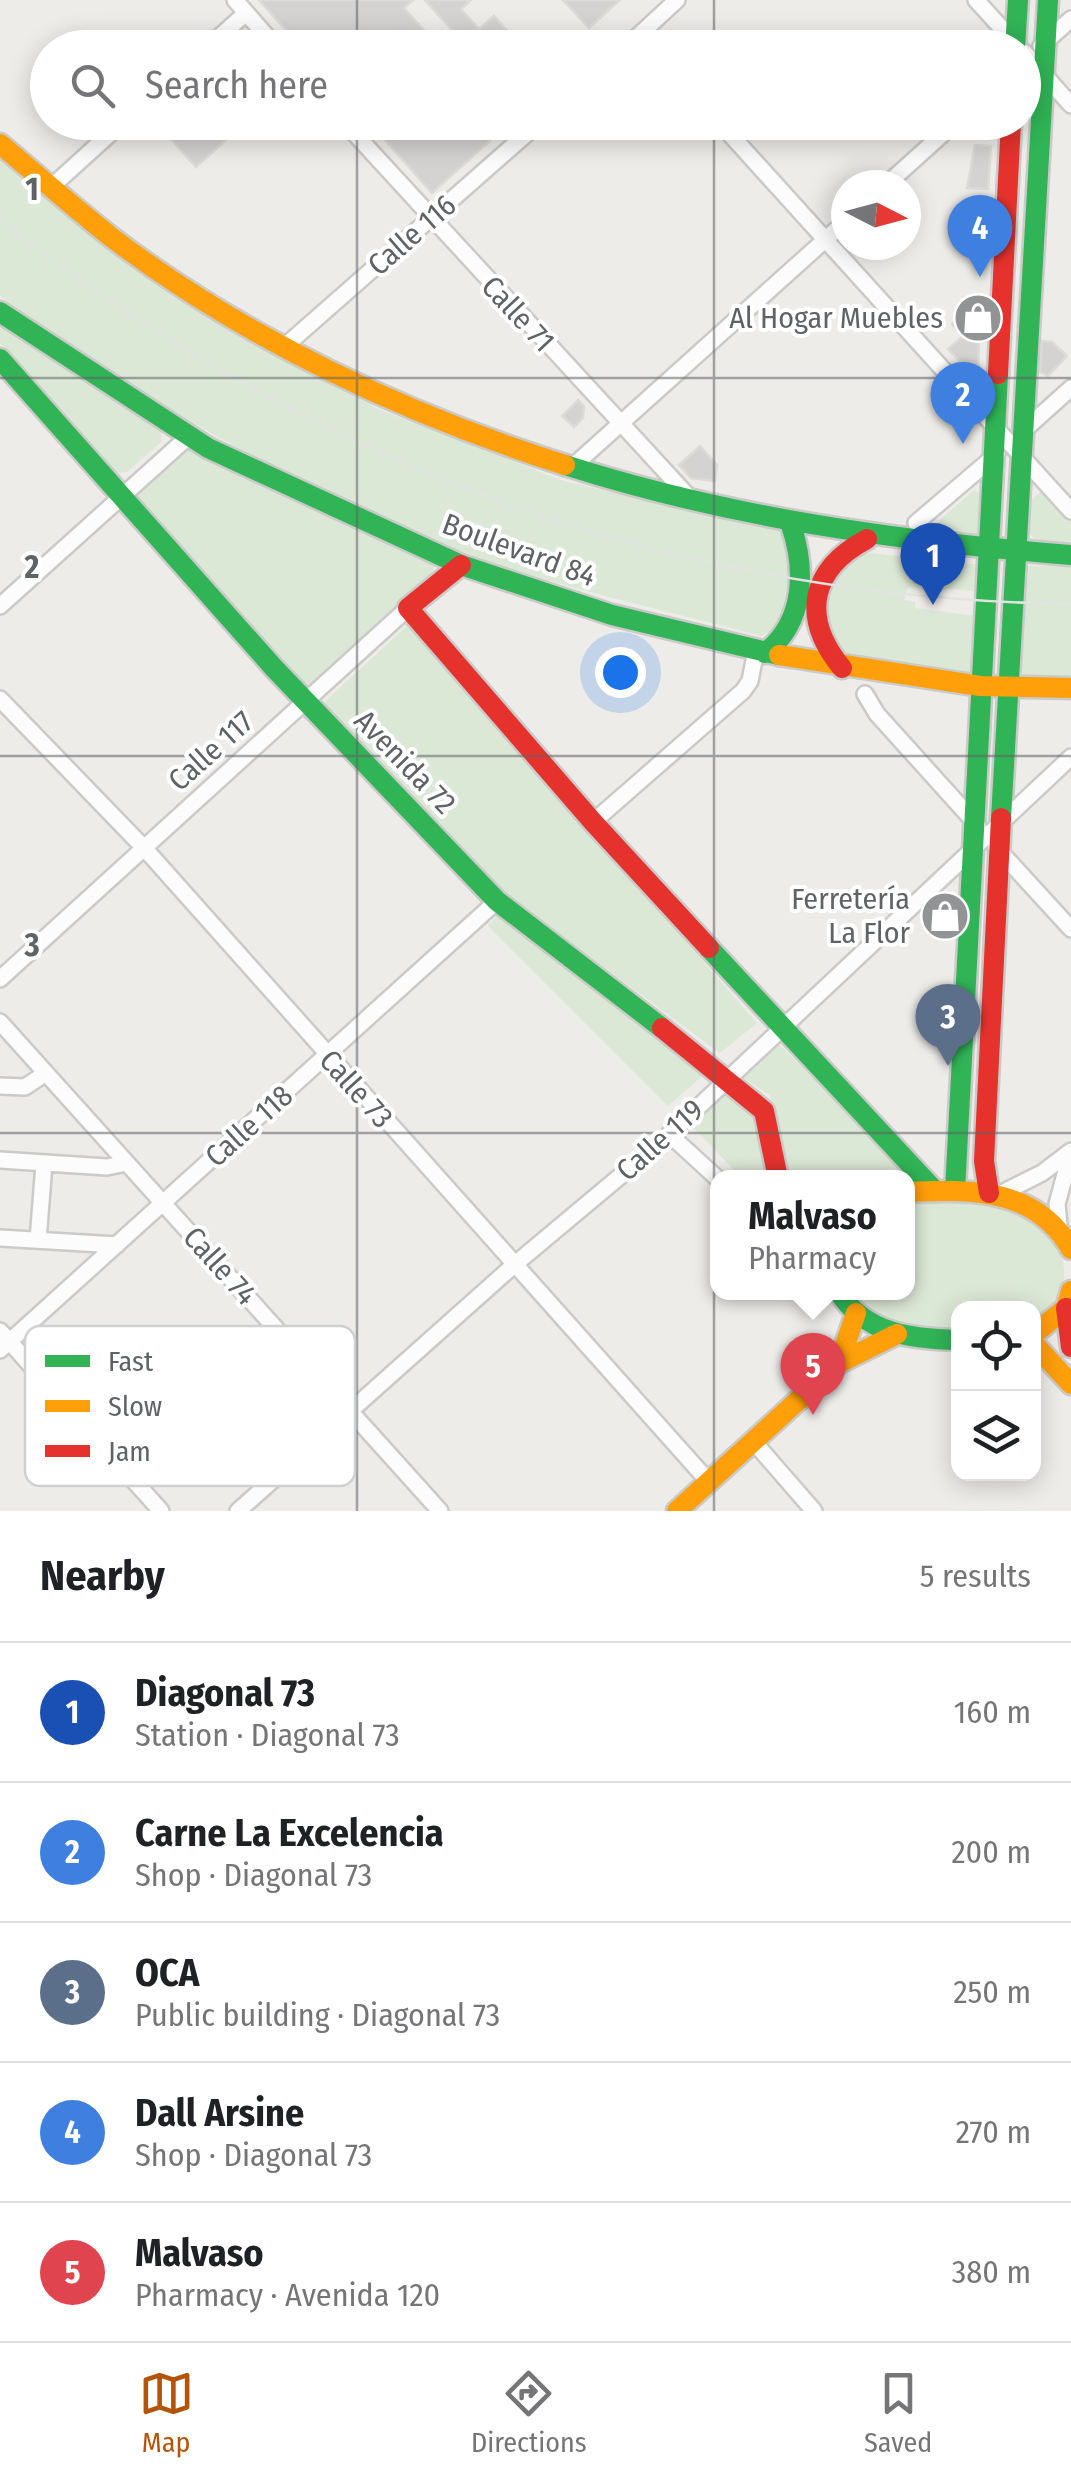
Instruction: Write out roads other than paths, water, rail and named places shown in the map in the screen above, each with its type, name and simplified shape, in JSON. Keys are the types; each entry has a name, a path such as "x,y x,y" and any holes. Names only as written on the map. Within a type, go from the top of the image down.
{"main road":[{"path":"1018,0 1020,30"},
{"path":"1041,119 1048,0"},
{"path":"945,1191 971,854 1010,140"},
{"path":"994,1194 984,1161 995,838 1018,552 1019,444 1040,140"},
{"path":"0,144 48,189 113,239 283,347 317,366 568,471 791,525 867,538 987,551 1071,554"},
{"name":"Boulevard 84","path":"0,312 188,437 461,566 612,615 761,652 842,668 980,686 1071,688"},
{"name":"Avenida 72","path":"0,358 308,704 497,901 764,1111 776,1170"},
{"path":"761,652 788,635 794,611 802,556 791,525"},
{"path":"842,668 816,630 814,598 832,561 867,538"},
{"name":"Calle 117","path":"408,608 461,566"},
{"path":"408,608 593,822 783,1029 945,1191"},
{"path":"915,1192 994,1194 1036,1207 1059,1224 1071,1249"},
{"path":"844,1300 856,1313 897,1334 951,1339"},
{"path":"1041,1327 1069,1301"},
{"path":"1069,1301 1071,1347"},
{"path":"840,1363 856,1313"},
{"path":"677,1511 840,1363 897,1334"},
{"path":"1041,1352 1071,1384"}],"street":[{"path":"645,30 678,0"},
{"path":"976,0 1002,30"},
{"path":"221,30 240,6 261,30"},
{"path":"1041,43 1071,19"},
{"path":"1041,72 1071,104"},
{"path":"48,189 103,140"},
{"name":"Calle 71","path":"360,140 694,503"},
{"name":"Calle 116","path":"283,347 520,140"},
{"path":"735,140 994,426 1019,444 1071,511"},
{"path":"903,170 936,140"},
{"path":"568,471 831,235"},
{"path":"916,523 992,459 1019,444 1071,388"},
{"path":"0,606 188,437"},
{"name":"Calle 117","path":"0,980 308,704 408,608"},
{"path":"593,822 743,691 761,652"},
{"path":"865,694 877,714 973,820 995,838 1071,929"},
{"name":"Calle 73","path":"0,699 146,850 326,1057 709,1482"},
{"name":"Calle 119","path":"355,1405 669,1134 971,854 995,838 1071,757"},
{"name":"Calle 118","path":"3,1341 116,1245 497,901"},
{"name":"Calle 74","path":"0,1022 274,1326"},
{"path":"0,1086 25,1087 46,1072"},
{"path":"669,1134 710,1172"},
{"path":"994,1194 1026,1183 1071,1152"},
{"path":"1059,1224 1057,1204 1071,1152"},
{"path":"0,1160 106,1167 127,1163"},
{"path":"38,1240 44,1164"},
{"path":"0,1238 116,1245"},
{"path":"3,1341 25,1365"},
{"name":"Calle 74","path":"355,1417 440,1511"},
{"path":"754,1442 814,1511"},
{"path":"138,1486 161,1511"},
{"name":"Calle 119","path":"238,1511 265,1486"}],"tram line":[{"path":"0,220 120,307 244,383 371,448 503,502 639,545 779,576 923,596 1071,604"}],"place":[{"name":"Dall Arsine","path":"980,277"},
{"name":"Al Hogar Muebles","path":"978,318"},
{"name":"Carne La Excelencia","path":"963,444"},
{"name":"Diagonal 73","path":"933,605"},
{"name":"Ferretería La Flor","path":"945,916"},
{"name":"OCA","path":"948,1066"},
{"name":"Malvaso","path":"813,1415"}]}
